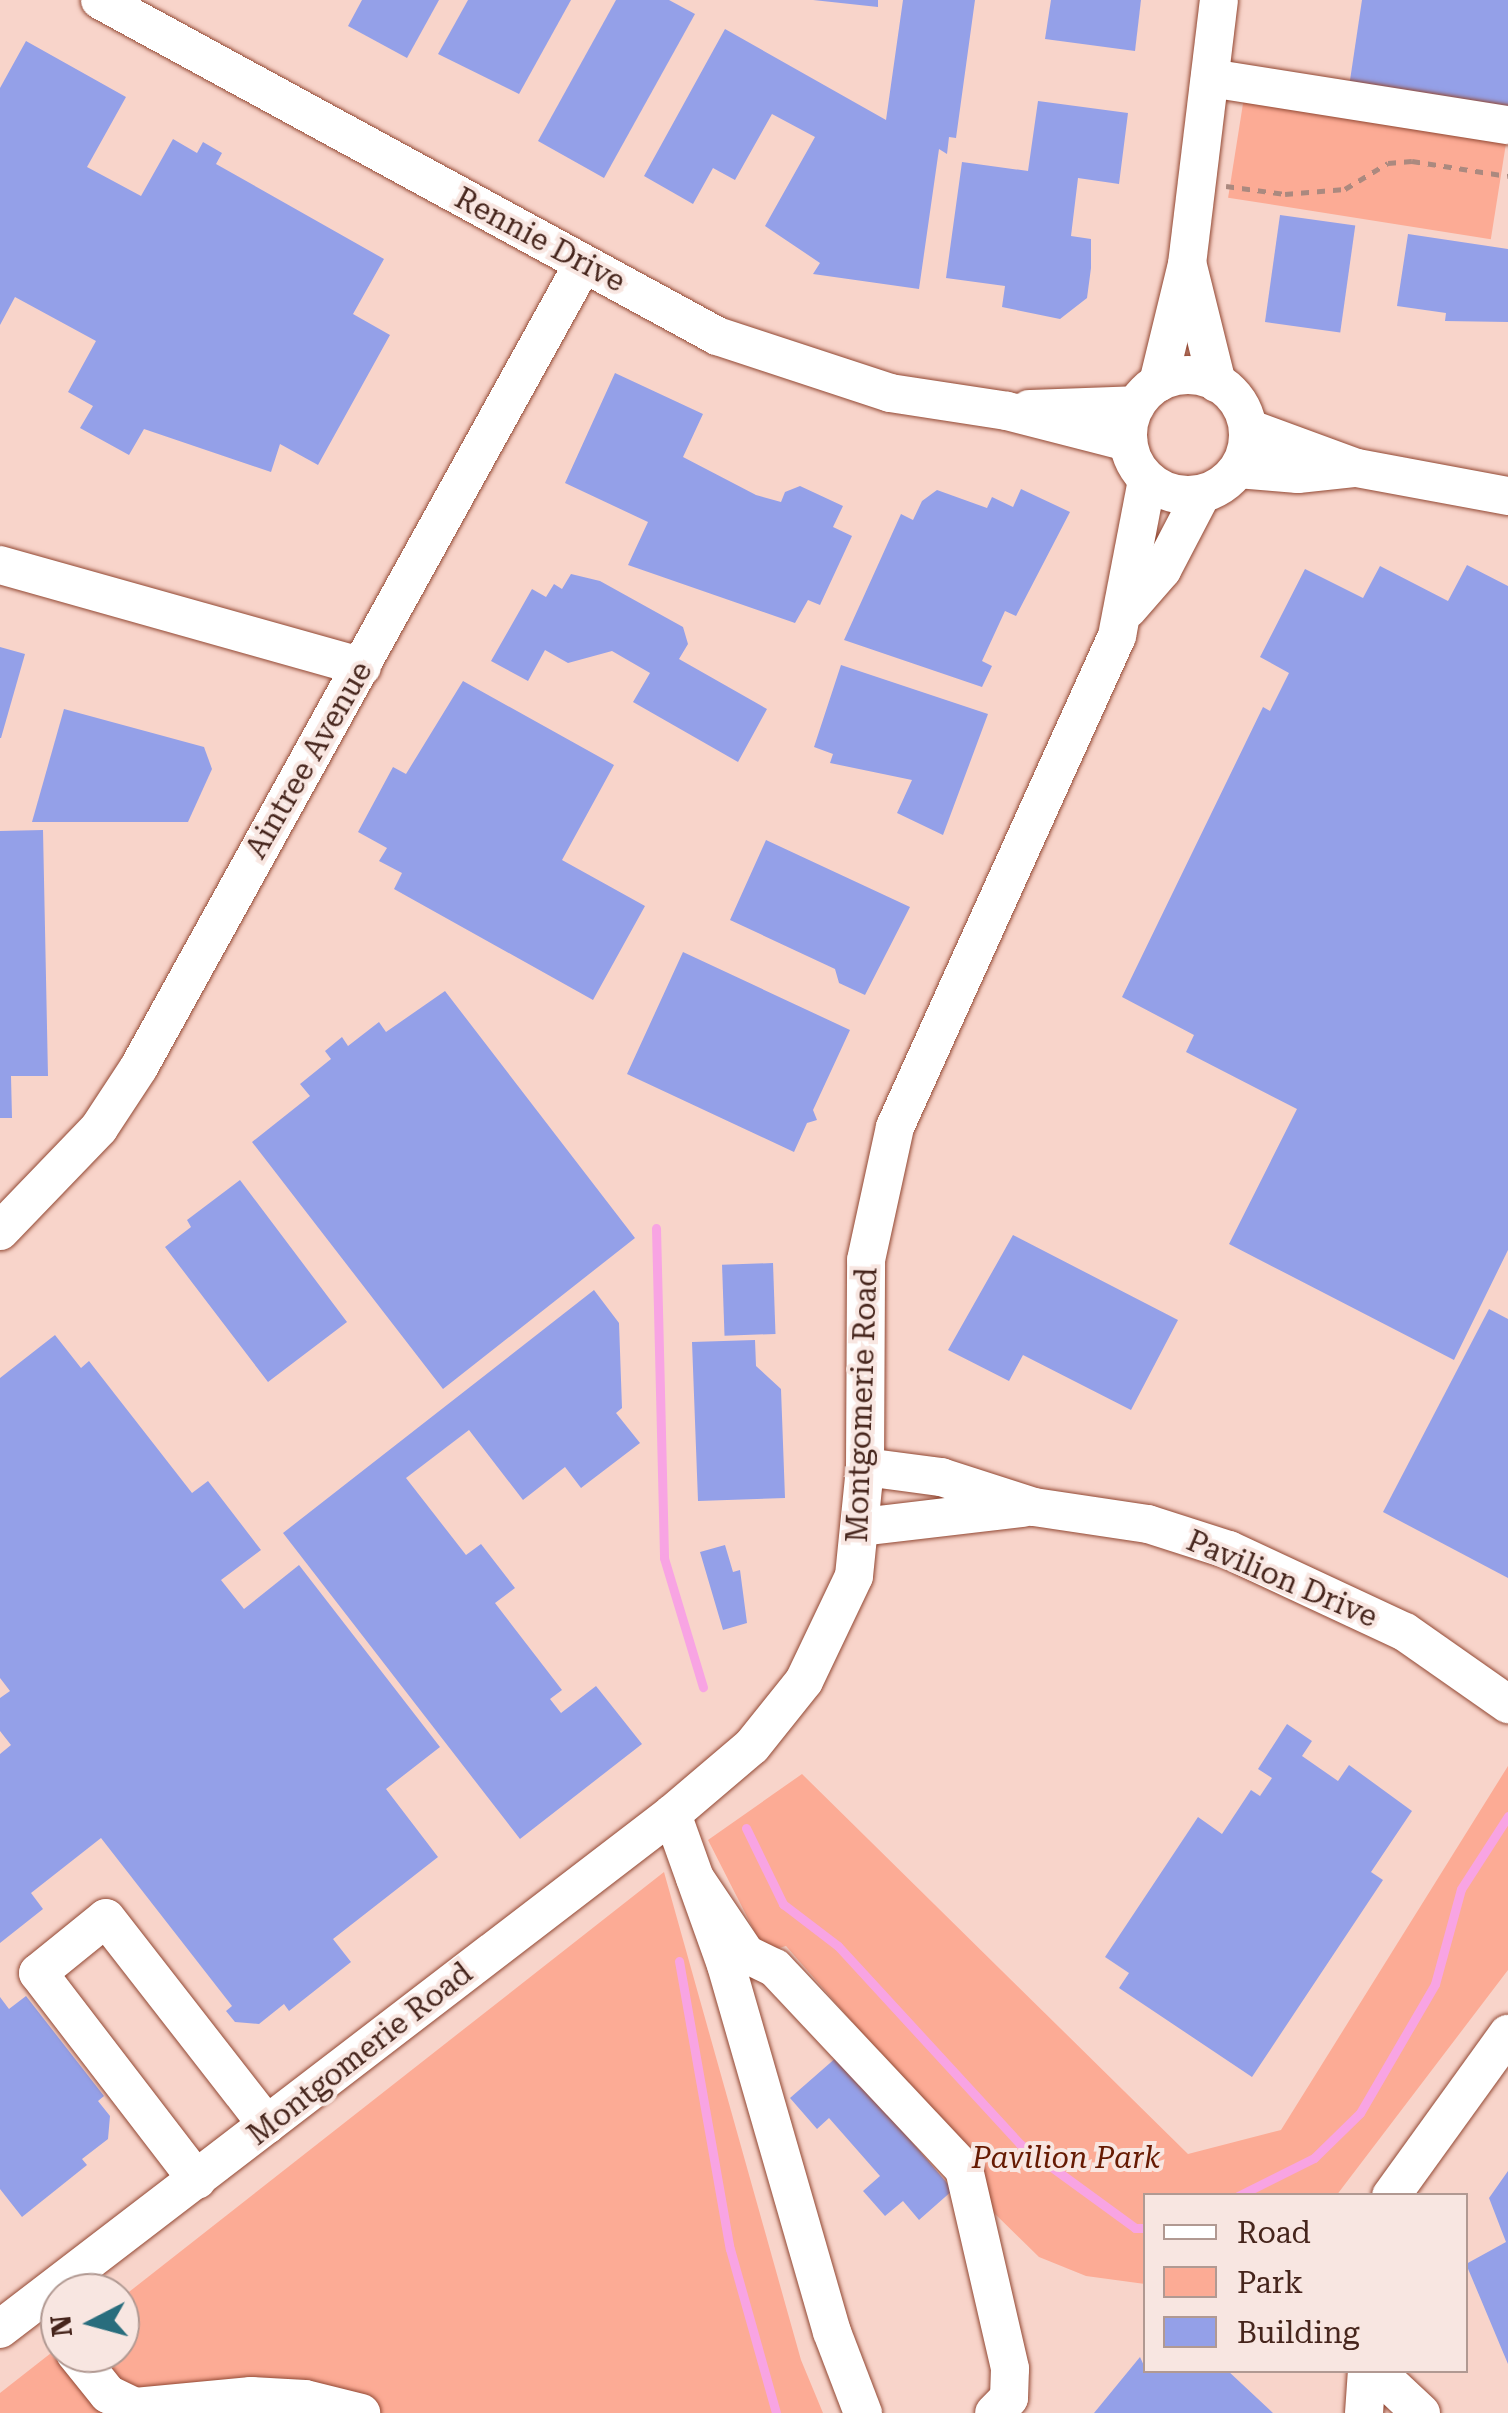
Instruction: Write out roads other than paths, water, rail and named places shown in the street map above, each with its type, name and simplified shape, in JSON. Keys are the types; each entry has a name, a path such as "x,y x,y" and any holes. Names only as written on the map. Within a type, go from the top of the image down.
{"street":[{"name":"Rennie Drive","path":"100,0 716,336 796,366 890,393 1007,411 1128,442"},
{"path":"1219,0 1187,264 1128,442 1148,480 1164,491 1201,494 1238,469 1298,474 1357,468"},
{"path":"1210,78 1508,124"},
{"name":"Aintree Avenue","path":"0,1231 98,1128 139,1067 583,264"},
{"path":"1187,264 1217,382"},
{"path":"1147,394 1187,376 1217,382 1232,394 1248,428 1238,469"},
{"name":"Rennie Drive","path":"1007,411 1147,394"},
{"path":"1248,428 1357,468 1508,496"},
{"name":"Montgomerie Road","path":"96,2273 198,2180 672,1814 752,1746 804,1682 854,1576 862,1527 865,1466 866,1260 895,1127 1124,615 1148,480"},
{"name":"Montgomerie Road","path":"1124,615 1162,570 1201,494"},
{"path":"0,564 362,667"},
{"name":"Pavilion Drive","path":"865,1466 941,1477 1034,1507 1148,1524 1229,1550 1405,1632 1508,1704"},
{"name":"Pavilion Drive","path":"862,1527 1034,1507"},
{"path":"672,1814 695,1878 832,2332 862,2413"},
{"path":"695,1878 746,1954 775,1968 964,2168 1010,2369 1008,2398 994,2413"},
{"path":"198,2180 38,1973 106,1918 268,2125"},
{"path":"1394,2193 1508,2034"},
{"name":"Montgomerie Road","path":"0,2329 40,2317"},
{"path":"92,2373 108,2394 135,2408 251,2396 305,2399 361,2413"},
{"path":"1364,2413 1367,2373"},
{"path":"1378,2373 1421,2413"}],"waterway":[{"path":"656,1228 664,1558 703,1687"},
{"path":"1244,2193 1314,2158 1360,2113 1435,1984 1461,1889 1508,1816"},
{"path":"746,1828 783,1904 838,1946 1020,2144 1135,2228 1143,2228"},
{"path":"679,1961 730,2249 776,2413"}],"park label":[{"name":"Pavilion Park","path":"1066,2158"}]}
